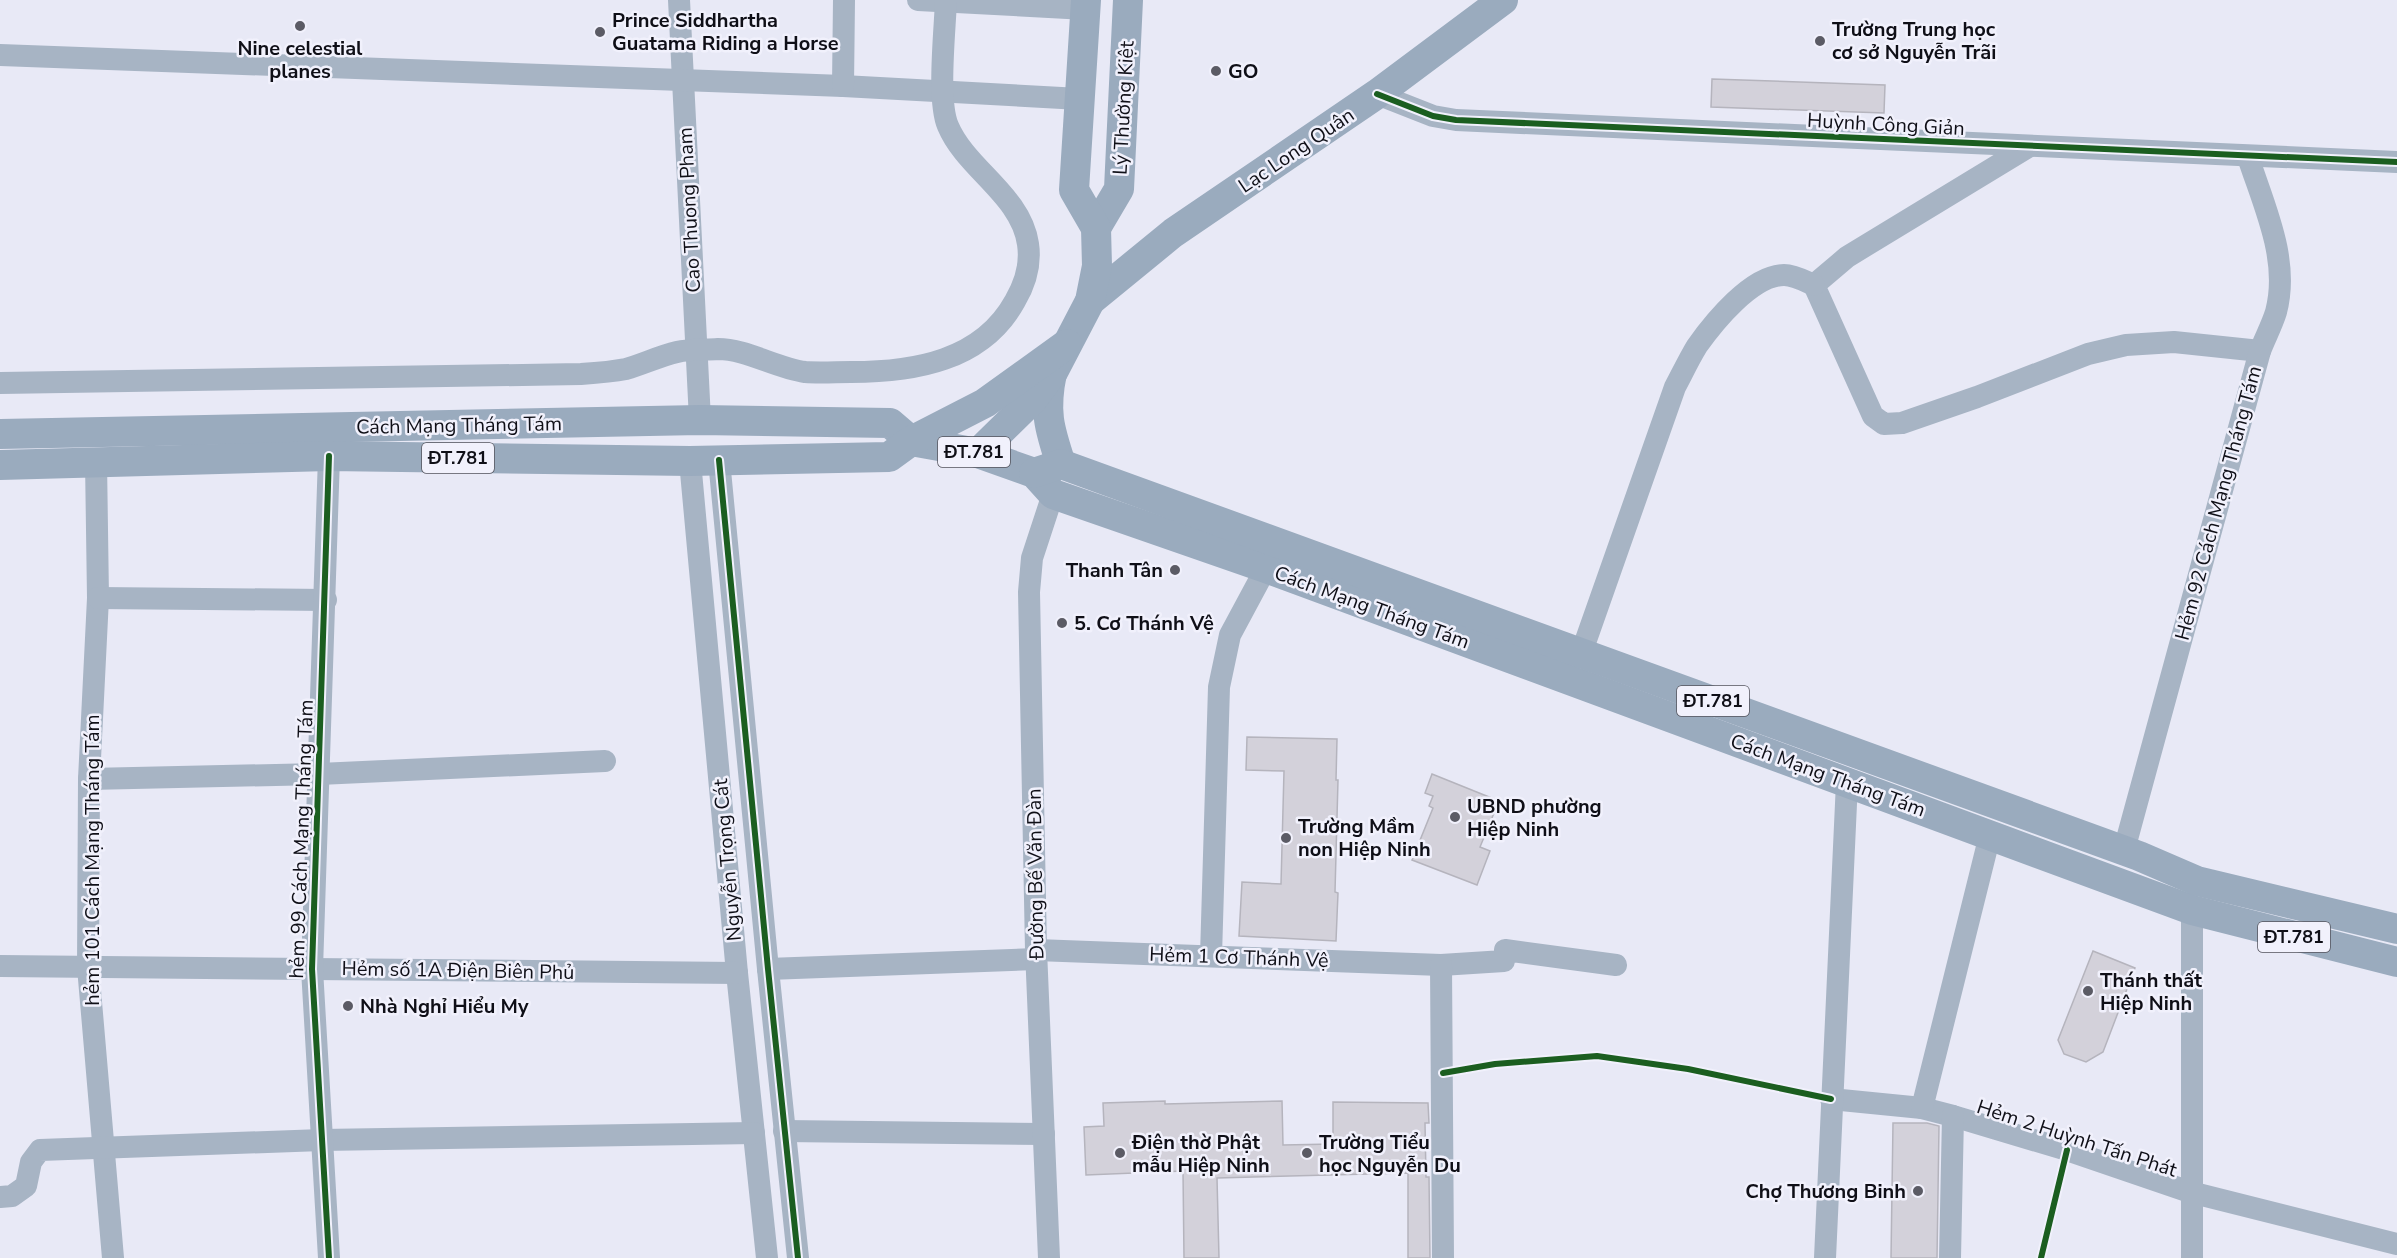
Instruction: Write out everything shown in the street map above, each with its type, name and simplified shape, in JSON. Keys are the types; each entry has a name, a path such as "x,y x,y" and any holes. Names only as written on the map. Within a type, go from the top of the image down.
{"main road":[{"name":"Lý Thường Kiệt","path":"1096,228 1119,189 1128,0"},
{"name":"Lạc Long Quân","path":"1090,301 1173,233 1377,94 1490,4"},
{"path":"1086,5 1074,190 1096,228"},
{"name":"Lạc Long Quân","path":"978,453 1032,400 1053,372 1090,301 1097,266 1096,228"},
{"name":"Lạc Long Quân","path":"911,441 985,403 1067,345"},
{"path":"1050,477 1047,402 1053,372"},
{"path":"700,420 704,461"},
{"name":"Cách Mạng Tháng Tám","path":"0,434 700,420 890,423 911,441 978,453 1581,654 2124,850 2195,895 2397,929"},
{"path":"562,422 564,459"},
{"name":"Cách Mạng Tháng Tám","path":"0,465 329,456 704,461 889,457 911,441"},
{"name":"Cách Mạng Tháng Tám","path":"1050,477 1266,568 1990,835 2195,895 2397,962"}],"street":[{"name":"Cao Thuong Pham","path":"679,0 700,420"},
{"path":"843,86 844,0"},
{"path":"918,0 1086,5"},
{"path":"0,383 581,374 626,368 679,352 722,349 784,368 808,372 862,372 914,369 956,355 977,344 1000,323 1024,284 1028,245 1022,225 1006,200 964,153 948,126 942,108 946,1"},
{"path":"0,55 843,86 1080,99"},
{"name":"Huỳnh Công Giản","path":"1377,94 1432,116 1456,120 2397,162"},
{"path":"1814,285 1847,257 2028,147"},
{"name":"Hẻm 92 Cách Mạng Tháng Tám","path":"2124,850 2260,351 2276,312 2280,271 2274,236 2248,157"},
{"path":"1581,654 1675,387 1697,347 1724,314 1756,284 1768,278 1783,275 1814,285 1868,409 1880,422 1889,425 1902,423 1977,397 2106,348 2174,342 2260,351"},
{"name":"hẻm 99 Cách Mạng Tháng Tám","path":"329,456 312,969 329,1258"},
{"name":"hẻm 101 Cách Mạng Tháng Tám","path":"96,461 98,598 88,779 88,967 113,1258"},
{"path":"704,461 768,969 798,1258"},
{"name":"Nguyễn Trọng Cát","path":"704,461 737,973 767,1258"},
{"name":"Đường Bế Văn Đàn","path":"1049,1258 1036,954 1029,592 1032,558 1050,477"},
{"path":"1211,956 1219,687 1230,635 1266,568"},
{"path":"98,598 326,600"},
{"path":"88,779 319,774 605,761"},
{"path":"1825,1258 1847,782"},
{"path":"1922,1108 1990,835"},
{"path":"2192,1258 2190,1192 2195,895"},
{"name":"Hẻm 1 Cơ Thánh Vệ","path":"768,969 1036,954 1211,956 1442,965 1504,961 1505,950 1616,966"},
{"path":"1442,965 1443,1258"},
{"name":"Hẻm số 1A Điện Biên Phủ","path":"0,966 737,973"},
{"name":"Hẻm 2 Huỳnh Tấn Phát","path":"1831,1099 1922,1108 2190,1192 2397,1244"},
{"path":"1950,1258 1953,1116"},
{"path":"784,1131 1044,1134"},
{"path":"0,1197 12,1196 26,1186 31,1162 40,1150 322,1140 754,1133"}],"building":[{"path":"1712,79 1885,85 1884,113 1711,107"},
{"path":"1247,737 1337,739 1336,941 1239,936 1242,882 1281,884 1284,771 1246,770"},
{"path":"1432,774 1499,801 1480,847 1490,851 1477,885 1412,860 1433,808 1429,806 1433,796 1425,793"},
{"path":"2093,951 2135,968 2103,1052 2086,1062 2064,1054 2058,1040"},
{"path":"1165,1101 1165,1104 1282,1101 1283,1145 1333,1144 1333,1102 1428,1103 1429,1123 1425,1123 1426,1177 1429,1177 1430,1258 1408,1258 1408,1173 1217,1178 1219,1258 1184,1258 1183,1171 1086,1175 1084,1127 1104,1126 1103,1103"},
{"name":"Chợ Thương Binh","path":"1893,1123 1927,1123 1939,1126 1937,1258 1891,1258"}],"cycle path":[{"path":"1377,94 1433,116 1456,120 2397,162"},
{"path":"329,456 312,969 329,1258"},
{"path":"719,460 798,1258"},
{"path":"1443,1073 1495,1064 1597,1056 1688,1069 1831,1099"},
{"path":"2041,1258 2067,1150"}],"place":[{"name":"Nine celestial planes","path":"300,26"},
{"name":"Prince Siddhartha Guatama Riding a Horse","path":"600,32"},
{"name":"Trường Trung học cơ sở Nguyễn Trãi","path":"1820,41"},
{"name":"GO","path":"1216,71"},
{"name":"Thanh Tân","path":"1175,570"},
{"name":"5. Cơ Thánh Vệ","path":"1062,623"},
{"name":"UBND phường Hiệp Ninh","path":"1455,817"},
{"name":"Trường Mầm non Hiệp Ninh","path":"1286,838"},
{"name":"Thánh thất Hiệp Ninh","path":"2088,991"},
{"name":"Nhà Nghỉ Hiểu My","path":"348,1006"},
{"name":"Điện thờ Phật mẫu Hiệp Ninh","path":"1120,1153"},
{"name":"Trường Tiểu học Nguyễn Du","path":"1307,1153"},
{"name":"Chợ Thương Binh","path":"1918,1191"}]}
